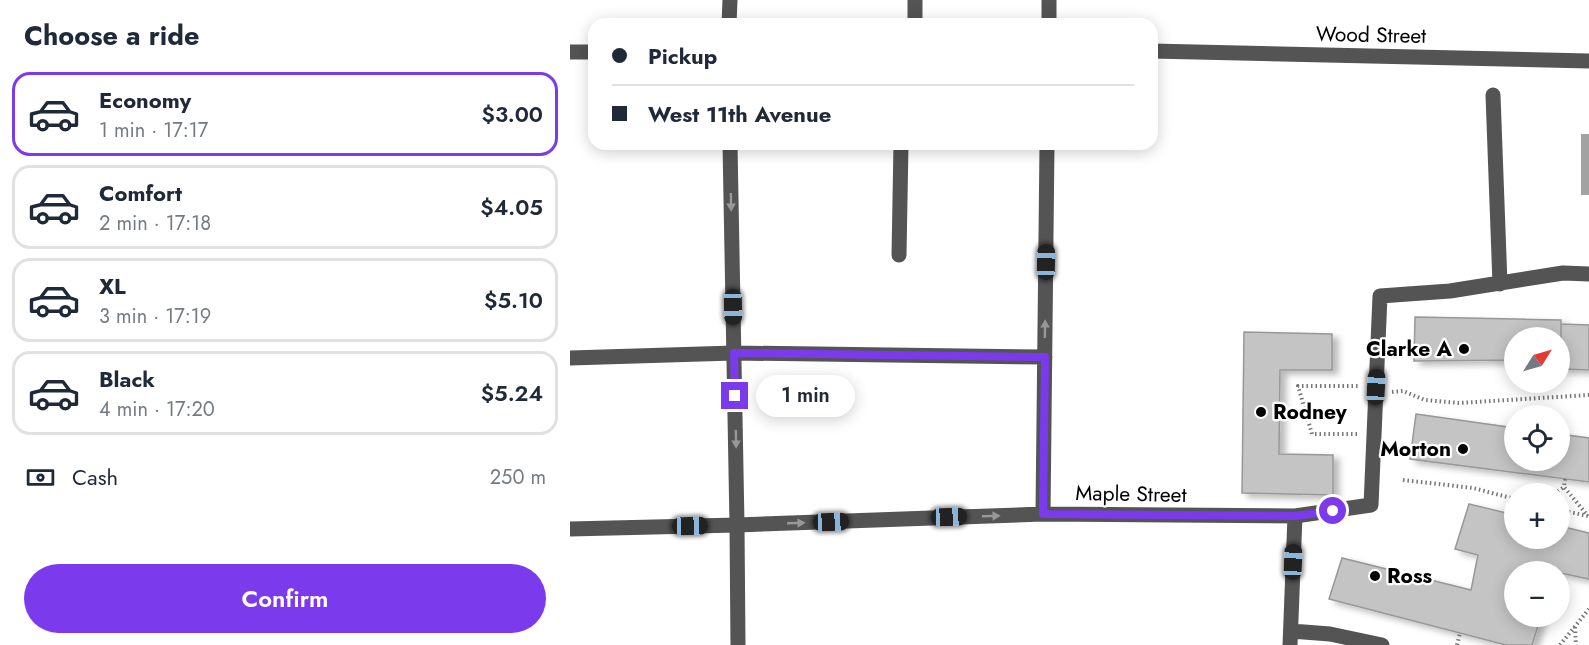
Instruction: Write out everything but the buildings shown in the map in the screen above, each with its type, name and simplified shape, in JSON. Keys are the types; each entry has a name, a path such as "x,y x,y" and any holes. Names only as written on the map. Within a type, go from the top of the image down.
{"street":[{"path":"729,18 730,0"},
{"path":"915,0 915,18"},
{"path":"1049,0 1049,18"},
{"name":"Wood Street","path":"1158,51 1589,62"},
{"path":"570,52 588,52"},
{"path":"1493,95 1500,284"},
{"path":"730,150 738,645"},
{"path":"898,255 901,150"},
{"path":"1043,514 1047,150"},
{"path":"1374,434 1380,296 1450,291 1563,273 1589,274"},
{"path":"570,358 734,353 1045,357"},
{"name":"Maple Street","path":"570,529 1043,514 1295,516 1371,506 1374,434"},
{"path":"1295,516 1290,638 1330,634 1382,645"}],"path":[{"path":"1374,434 1312,434 1298,386 1348,386 1402,391 1425,400 1459,403 1589,395"},
{"path":"1564,483 1565,479"},
{"path":"1403,480 1473,488 1504,496"},
{"path":"1570,494 1588,516"},
{"path":"1570,512 1588,516"},
{"path":"1560,645 1589,609"},
{"path":"1575,626 1576,645"},
{"path":"1457,645 1461,633"}],"shaded area":[{"path":"1581,134 1589,134 1589,195 1581,195"}],"place":[{"name":"Clarke A","path":"1464,349"},
{"name":"Rodney","path":"1261,412"},
{"name":"Morton","path":"1463,449"},
{"name":"Ross","path":"1375,576"}],"route":[{"path":"735,396 734,353 1045,357 1043,514 1295,516 1333,511"}]}
